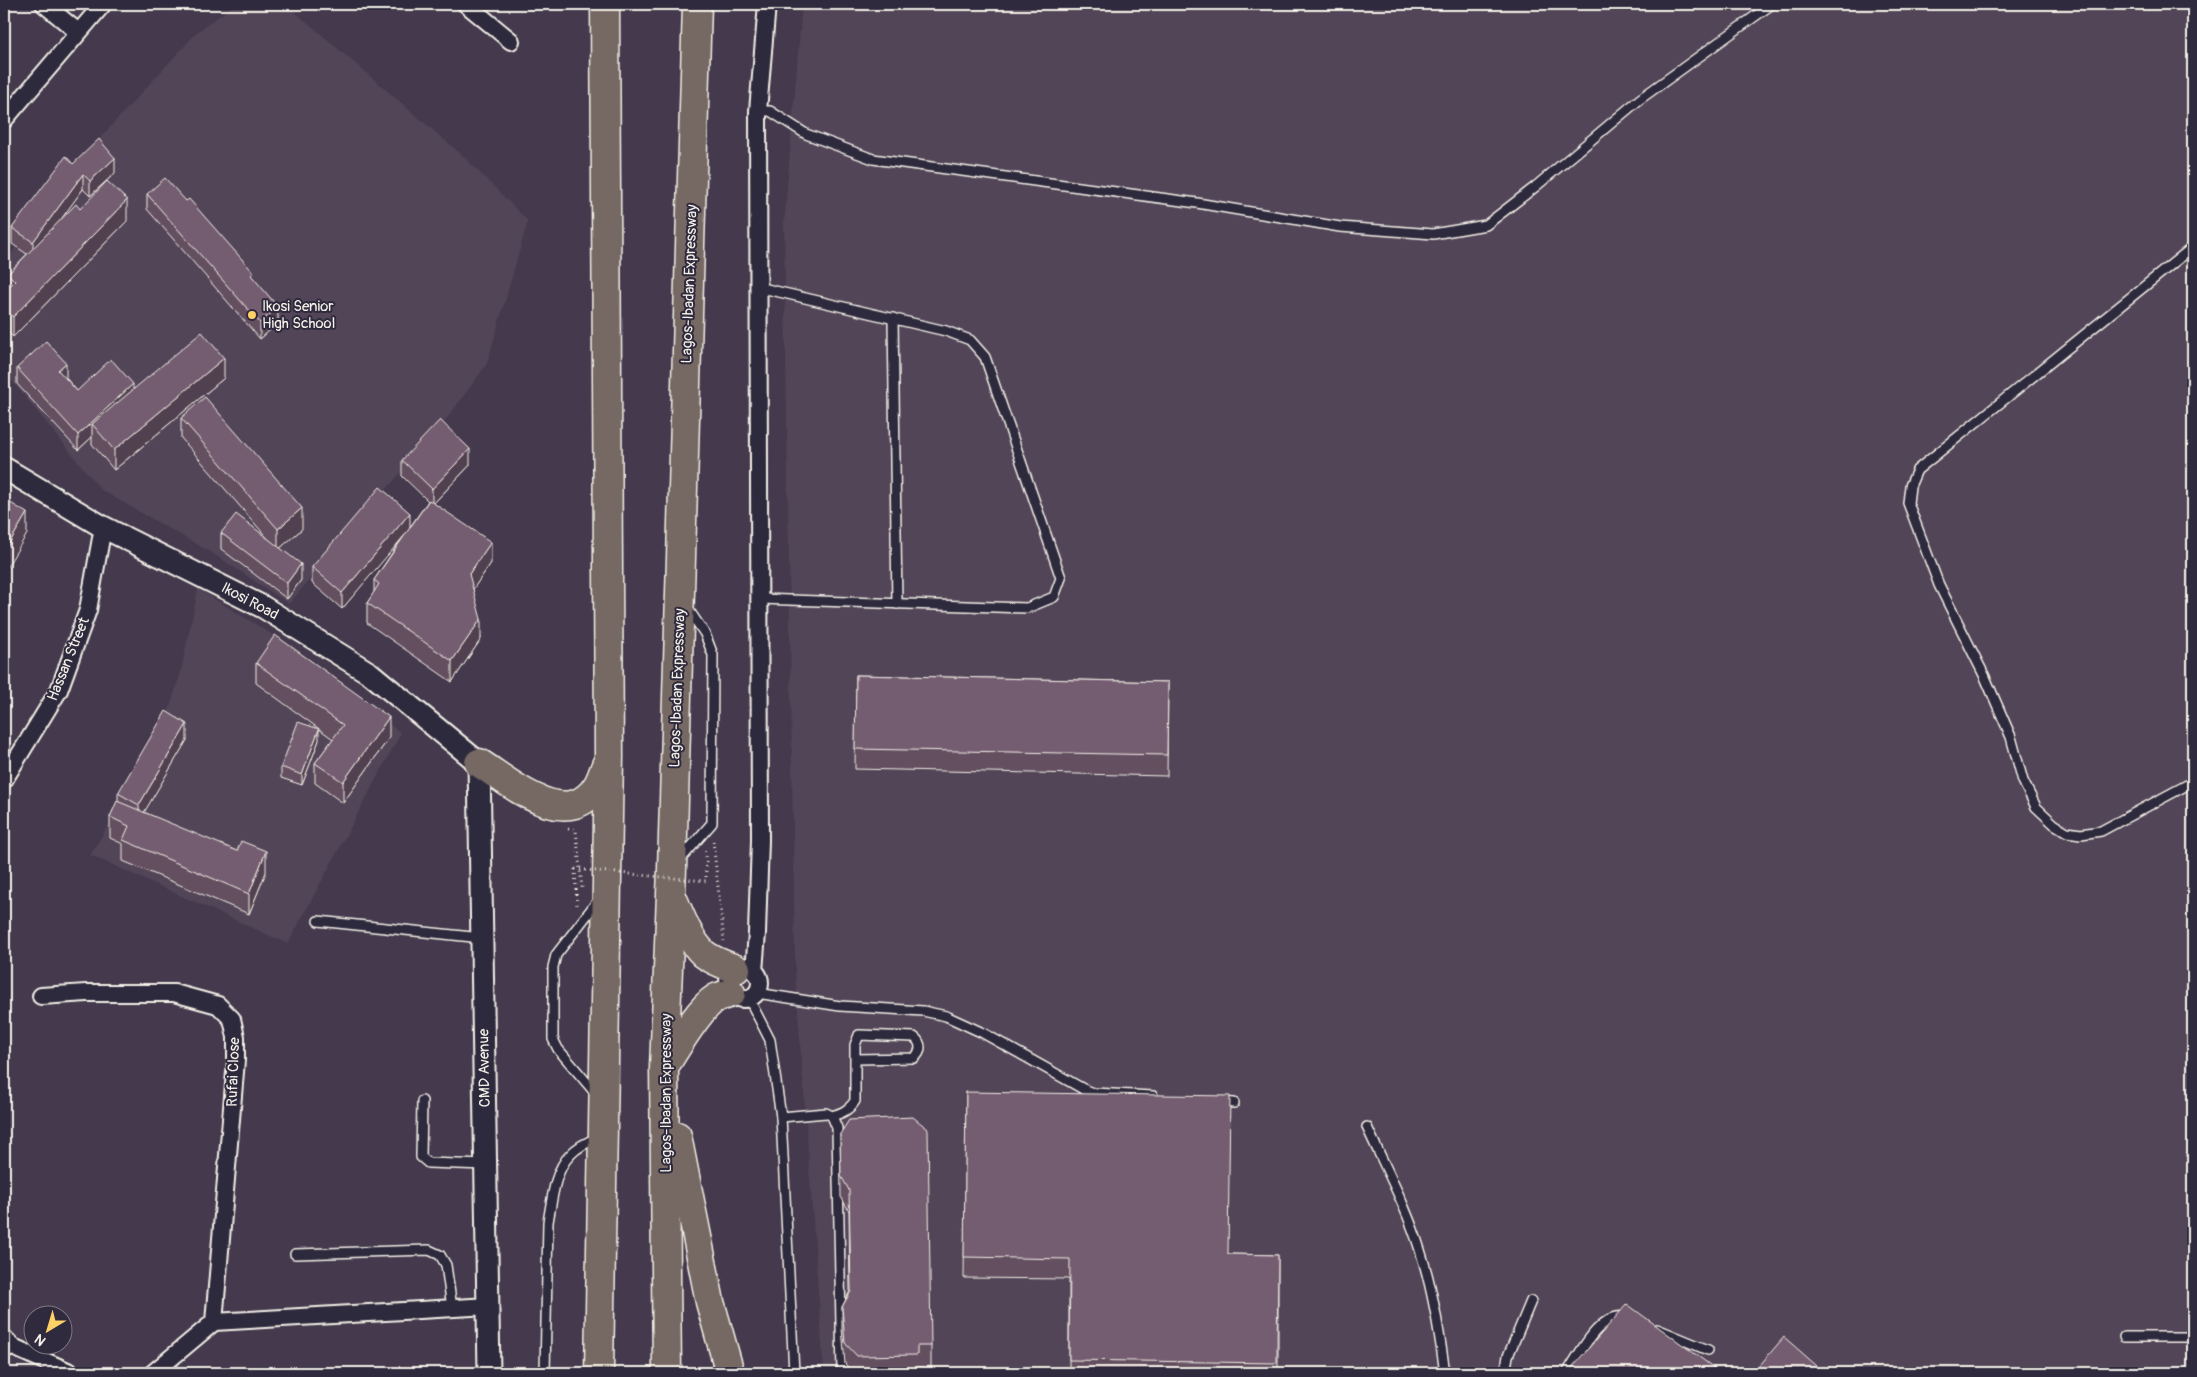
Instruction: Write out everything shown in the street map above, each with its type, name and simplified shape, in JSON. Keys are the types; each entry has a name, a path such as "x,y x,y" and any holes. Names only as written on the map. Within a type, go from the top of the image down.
{"highway":[{"path":"599,1373 609,756 605,4"},
{"name":"Lagos-Ibadan Expressway","path":"667,1373 664,1068 672,869 697,4"},
{"path":"479,762 533,796 557,806 572,807 586,800 598,785 609,756"},
{"path":"671,896 688,932 703,953 745,985 715,998 686,1031 664,1068 710,1302 730,1373"}],"street":[{"path":"44,4 78,32"},
{"path":"4,120 103,4"},
{"path":"466,4 511,41"},
{"path":"745,985 756,946 760,840 758,111 767,4"},
{"name":"Ikosi Road","path":"4,468 103,527 263,607 372,674 479,762"},
{"name":"Hassan Street","path":"4,780 59,690 88,610 103,527"},
{"name":"CMD Avenue","path":"479,762 489,1373"},
{"name":"Rufai Close","path":"41,996 87,993 174,993 218,1006 232,1019 236,1036 236,1060 214,1322"},
{"path":"153,1373 214,1322 489,1306"},
{"path":"4,1338 13,1347 72,1373"}],"lane":[{"path":"758,111 770,111 806,134 873,159 1196,203 1340,227 1433,234 1486,225 1535,187 1640,99 1772,4"},
{"path":"2187,785 2101,831 2081,834 2067,832 2054,824 2036,807 2023,781 2011,737 1939,585 1908,503 1910,486 1917,470 2193,247"},
{"path":"758,287 946,331 970,340 985,357 1061,578 1054,597 1028,608 760,599"},
{"path":"893,318 897,604"},
{"path":"672,869 709,826 713,655 705,634 680,596"},
{"path":"603,1102 558,1050 554,1039 553,967 556,955 606,889"},
{"path":"318,921 482,938"},
{"path":"745,985 840,1006 923,1011 946,1016 983,1033 1093,1093 1161,1096"},
{"path":"745,985 770,1040 781,1116 794,1373"},
{"path":"781,1116 820,1112 832,1116 852,1106 855,1101 856,1040 859,1035 914,1037 921,1045 918,1056 914,1058 856,1059"},
{"path":"1207,1100 1234,1103"},
{"path":"422,1101 421,1156 428,1163 486,1165"},
{"path":"832,1116 837,1128 842,1373"},
{"path":"1367,1127 1408,1216 1420,1249 1439,1326 1445,1373"},
{"path":"545,1373 548,1222 552,1199 560,1172 569,1155 582,1145 603,1136"},
{"path":"296,1254 428,1250 440,1256 446,1265 452,1308"},
{"path":"1505,1373 1508,1356 1531,1301"},
{"path":"1567,1373 1602,1324 1616,1316 1624,1316 1632,1320"},
{"path":"1649,1326 1708,1350"},
{"path":"2124,1337 2193,1336"}],"path":[{"path":"579,925 574,869 706,881 709,826"},
{"path":"709,826 724,944 756,946"},
{"path":"566,829 576,830 586,916"}],"shaded area":[{"name":"Ikosi Senior High School","path":"235,4 286,4 461,154 528,221 487,364 449,416 289,604 212,553 101,490 4,371 4,266 25,232 80,160 197,32"},
{"path":"802,4 2193,4 2193,1373 824,1373 795,971 784,224"},
{"path":"198,589 270,633 401,733 288,944 90,855 159,742 180,675"}],"building":[{"path":"99,139 115,158 90,181 83,174 33,242 12,228 66,156 73,164"},
{"path":"165,178 186,201 189,199 254,273 251,275 278,307 260,323 147,194"},
{"path":"107,181 127,200 13,317 4,308 4,292 15,281 8,274 76,204 80,209"},
{"path":"202,332 224,358 114,450 92,424"},
{"path":"46,341 66,363 58,370 77,391 111,359 133,384 78,435 17,368"},
{"path":"205,397 302,508 278,529 181,418"},
{"path":"440,420 470,449 432,489 402,460"},
{"path":"380,487 410,513 342,593 312,567"},
{"path":"4,499 27,513 4,552"},
{"path":"429,500 491,542 469,574 481,619 452,661 367,603 379,584 374,580"},
{"path":"236,514 301,564 287,583 221,533"},
{"path":"275,635 389,717 343,782 315,763 343,725 256,663"},
{"path":"856,675 1168,682 1167,755 855,749"},
{"path":"166,711 187,724 139,805 118,793"},
{"path":"298,722 319,729 302,775 281,767"},
{"path":"117,801 237,851 241,841 266,851 249,894 123,840 129,826 110,817"},
{"path":"966,1092 1230,1096 1228,1254 1278,1255 1277,1363 1069,1360 1070,1259 964,1257"},
{"path":"913,1117 928,1129 931,1346 917,1346 917,1355 857,1356 845,1343 842,1307 851,1291 849,1190 841,1176 840,1134 849,1120"},
{"path":"1627,1304 1721,1373 1567,1373"},
{"path":"1784,1337 1825,1373 1753,1373"},
{"path":"1310,1371 1311,1373 1203,1373"}],"place":[{"name":"Ikosi Senior High School","path":"252,315"}]}
